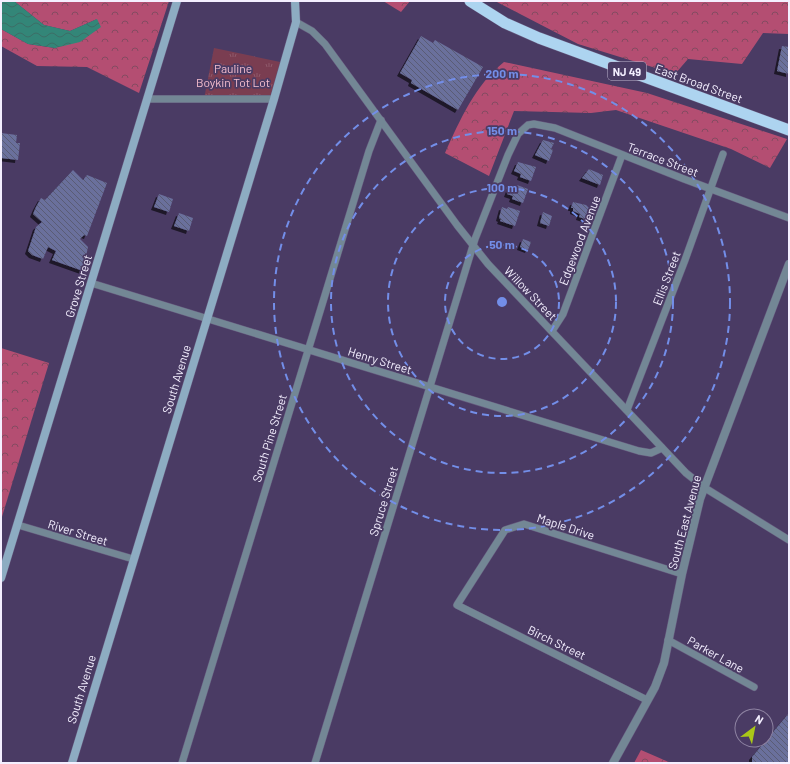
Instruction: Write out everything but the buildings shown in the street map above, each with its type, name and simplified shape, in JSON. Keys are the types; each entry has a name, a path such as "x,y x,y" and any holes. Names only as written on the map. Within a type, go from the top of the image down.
{"highway":[{"name":"East Broad Street","path":"470,1 505,22 538,38 789,130"}],"main road":[{"name":"Grove Street","path":"1,578 177,1"},
{"name":"South Avenue","path":"72,763 274,99 296,22 294,1"}],"street":[{"name":"Willow Street","path":"296,22 312,31 325,44 473,246 488,264 662,448 686,473 705,488 789,540"},
{"path":"148,99 274,99"},
{"name":"South Pine Street","path":"182,763 368,151 381,120"},
{"name":"Terrace Street","path":"528,125 540,124 555,128 710,189 789,218"},
{"name":"Spruce Street","path":"315,763 473,246 508,155 518,134 528,125"},
{"name":"Ellis Street","path":"627,410 685,260 723,154"},
{"name":"Edgewood Avenue","path":"552,331 563,314 622,155"},
{"name":"South East Avenue","path":"613,763 655,687 664,663 682,574 705,488 789,264"},
{"name":"Henry Street","path":"92,283 639,451 652,453 662,448"},
{"name":"Maple Drive","path":"457,605 505,530 524,524 682,574"},
{"name":"River Street","path":"18,525 133,560"},
{"name":"Birch Street","path":"457,605 647,700"},
{"name":"Parker Lane","path":"668,640 754,687"}],"green space":[{"path":"14,1 169,1 139,93 87,67 37,66 1,46 1,29 28,44 55,48 97,19 70,31 44,25"},
{"path":"383,1 410,1 401,12"},
{"path":"495,1 789,1 789,34 763,33 742,64 688,59 675,74 578,44"},
{"name":"Pauline Boykin Tot Lot","path":"214,48 285,63 274,99 204,99"},
{"path":"504,62 647,93 787,139 770,168 731,149 616,110 591,113 514,111 489,176 445,153 469,104 485,81"},
{"path":"1,348 49,363 1,520"},
{"path":"641,750 671,763 634,763"}],"water":[{"path":"1,1 14,1 44,25 70,31 97,19 101,27 80,42 55,48 28,44 1,29"}]}
